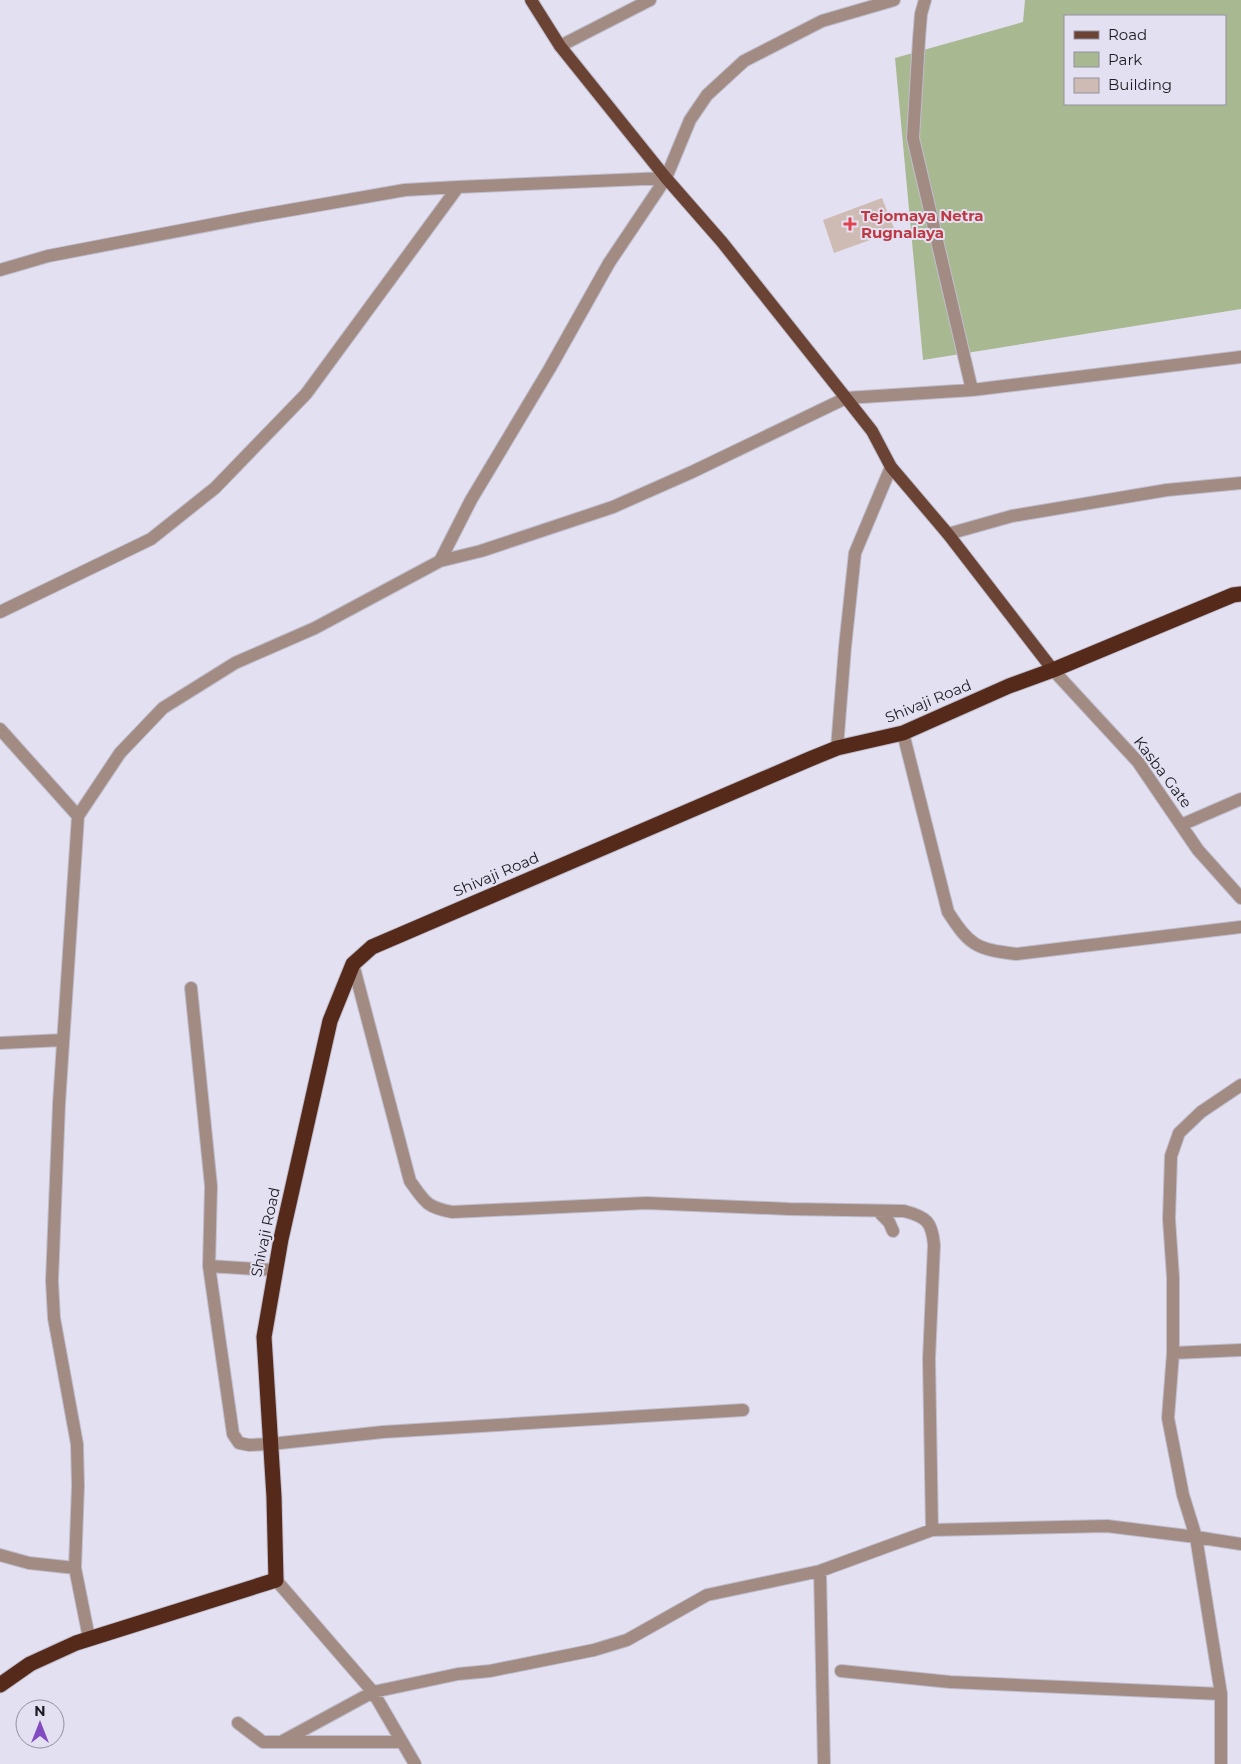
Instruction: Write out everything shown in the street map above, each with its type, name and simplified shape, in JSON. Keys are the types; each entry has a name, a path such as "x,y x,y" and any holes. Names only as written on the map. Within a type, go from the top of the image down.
{"highway":[{"name":"Shivaji Road","path":"276,1580 271,1444 264,1337 274,1270 330,1021 353,964 372,947 837,748 903,733 1009,686 1054,670 1233,595 1241,594"},
{"path":"0,1685 30,1664 76,1643 276,1580"}],"main road":[{"path":"531,0 560,46 666,178 722,242 846,398 872,431 891,467 948,534 1054,670"}],"street":[{"path":"560,46 650,0"},
{"path":"440,561 471,500 550,368 608,263 666,178 690,120 706,95 744,61 822,21 894,0"},
{"path":"925,0 921,14 913,138 972,390"},
{"path":"0,270 48,256 256,216 406,190 458,186 666,178"},
{"path":"0,612 151,539 215,488 306,394 458,186"},
{"path":"90,1638 75,1568 78,1486 77,1444 54,1318 52,1281 63,1040 78,816 120,753 163,708 235,663 315,628 440,561 481,551 613,507 846,398 972,390 1241,357"},
{"path":"837,748 855,552 891,467"},
{"path":"948,534 1012,516 1167,490 1241,483"},
{"name":"Kasba Gate","path":"1054,670 1138,762 1198,850 1241,898"},
{"path":"0,729 78,816"},
{"path":"903,733 948,912 961,933 977,946 997,952 1016,954 1241,927"},
{"path":"1181,825 1241,799"},
{"path":"353,964 410,1181 426,1203 439,1209 452,1212 646,1203 904,1211 918,1214 927,1220 932,1232 934,1245 929,1359 932,1530"},
{"path":"191,988 211,1186 209,1266 233,1434 239,1443 249,1445 271,1444 383,1432 743,1410"},
{"path":"0,1043 63,1040"},
{"path":"1222,1764 1221,1694 1196,1537 1183,1495 1168,1418 1173,1353 1173,1277 1169,1219 1171,1156 1179,1133 1201,1112 1241,1085"},
{"path":"878,1211 889,1222 892,1231"},
{"path":"209,1266 274,1270"},
{"path":"1173,1353 1241,1350"},
{"path":"281,1742 373,1692 458,1674 490,1671 594,1650 627,1640 706,1595 820,1571 932,1530 1107,1526 1241,1544"},
{"path":"0,1555 29,1563 75,1568"},
{"path":"820,1571 824,1764"},
{"path":"276,1580 373,1692 415,1764"},
{"path":"841,1671 950,1682 1221,1694"},
{"path":"238,1722 263,1742 402,1742"}],"green space":[{"path":"1025,0 1241,0 1241,309 923,360 895,58 1023,22"}],"building":[{"path":"882,198 895,231 834,253 823,220"}],"place":[{"name":"Tejomaya Netra Rugnalaya","path":"850,224"}]}
